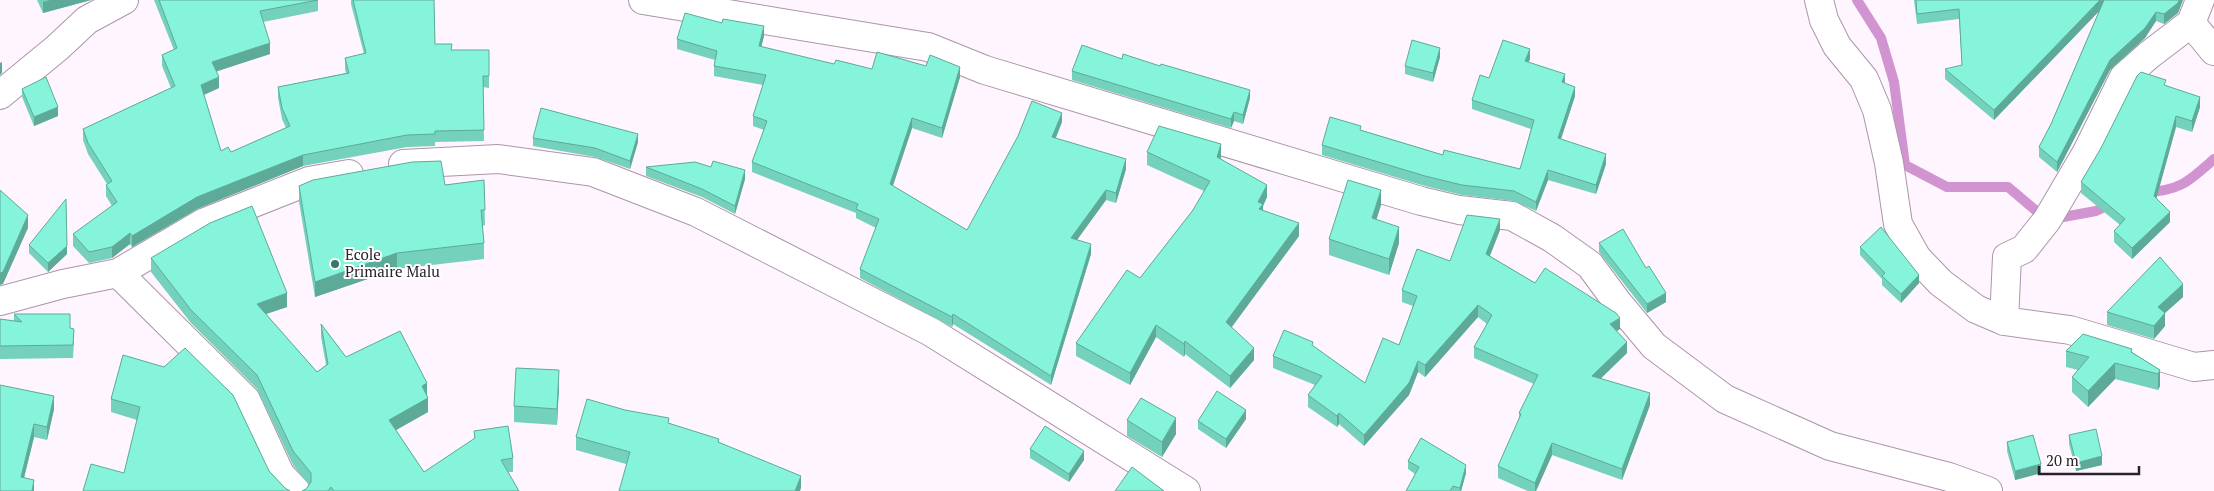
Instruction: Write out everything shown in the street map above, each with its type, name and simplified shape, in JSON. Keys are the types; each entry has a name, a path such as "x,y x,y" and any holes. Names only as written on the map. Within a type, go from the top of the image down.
{"street":[{"path":"0,96 87,20 124,0"},
{"path":"643,0 928,47 985,70 1421,201 1459,210 1512,216 1552,238 1590,265 1618,303 1654,346 1725,399 1830,446 1949,477 1988,491"},
{"path":"1820,0 1824,20 1837,46 1864,80 1877,110 1889,162 1898,224 1918,258 1941,283 1976,309 2004,321 2070,330 2194,367 2214,365"},
{"path":"2004,321 2007,257 2024,248 2047,220 2087,152 2124,77 2196,12 2214,51"},
{"path":"0,301 63,284 118,273 203,223 309,181 410,162 498,158 593,172 696,212 931,332 1186,491"},
{"path":"118,273 246,400 280,474 296,491"}],"building":[{"path":"159,0 318,0 260,11 270,43 212,62 219,77 201,85 221,151 228,147 231,152 290,126 282,108 278,87 349,73 345,58 366,53 353,0 434,0 435,44 452,44 451,50 489,50 489,76 483,76 484,130 435,131 435,134 407,135 303,155 197,197 132,236 130,233 112,247 89,252 73,234 117,202 106,185 112,181 88,143 83,129 175,86 162,55 177,48"},
{"path":"1916,0 2100,0 1994,110 1945,69 1962,65 1959,9 1917,14"},
{"path":"2104,0 2179,0 2178,3 2164,14 2156,12 2145,28 2110,60 2057,162 2039,147 2051,124"},
{"path":"685,13 722,23 723,19 764,26 759,46 834,64 836,60 872,69 877,52 926,66 930,55 960,67 942,128 912,118 890,184 967,230 1018,136 1032,101 1062,113 1052,137 1126,159 1116,193 1106,190 1071,238 1091,244 1051,376 953,314 952,317 860,269 879,219 856,209 858,204 752,162 767,121 753,116 766,75 714,66 717,51 677,39"},
{"path":"1412,40 1440,48 1433,73 1405,66"},
{"path":"1503,40 1530,49 1525,61 1565,74 1562,82 1575,87 1558,138 1606,154 1596,185 1548,170 1536,202 1514,191 1462,185 1425,176 1322,145 1330,117 1361,126 1360,130 1443,155 1444,150 1520,169 1534,120 1472,100 1480,75 1489,78"},
{"path":"1082,45 1122,59 1123,54 1250,90 1243,115 1234,112 1231,119 1072,71"},
{"path":"2141,72 2166,80 2164,85 2200,97 2192,121 2176,116 2154,196 2170,212 2132,248 2114,231 2125,219 2081,182 2101,148 2137,76"},
{"path":"46,77 58,107 34,117 22,89"},
{"path":"541,108 638,134 630,161 595,148 533,138"},
{"path":"1159,126 1221,144 1217,157 1267,185 1258,202 1263,204 1259,209 1299,223 1226,322 1254,348 1230,376 1185,341 1184,344 1156,325 1130,373 1076,343 1127,270 1140,278 1193,210 1210,181 1147,152"},
{"path":"441,161 445,185 484,180 485,210 481,210 484,243 397,253 315,282 299,186 313,180 412,162"},
{"path":"713,161 745,170 735,206 702,189 646,167 695,162 711,167"},
{"path":"1348,180 1381,190 1372,218 1399,227 1389,259 1329,239"},
{"path":"0,190 28,215 3,272 0,273"},
{"path":"66,199 67,246 48,263 29,245"},
{"path":"252,206 287,293 257,304 317,372 328,364 321,324 346,357 400,331 427,383 422,386 428,398 389,420 424,472 475,438 474,431 508,426 513,458 501,460 519,491 334,491 331,487 328,491 302,491 311,482 311,473 293,451 257,375 191,310 151,258 210,223"},
{"path":"1467,215 1500,219 1486,254 1535,283 1545,268 1616,313 1620,318 1610,324 1627,342 1592,376 1650,393 1622,469 1552,443 1535,483 1498,466 1521,414 1519,413 1538,375 1474,347 1492,315 1478,305 1425,365 1418,361 1409,383 1364,435 1339,413 1337,416 1308,395 1322,376 1273,356 1284,330 1313,342 1312,345 1365,383 1383,338 1399,345 1417,296 1402,290 1417,249 1450,261"},
{"path":"1881,227 1919,275 1901,294 1882,276 1885,273 1860,247"},
{"path":"1623,229 1646,268 1649,266 1666,293 1647,304 1599,243"},
{"path":"2160,257 2183,284 2158,307 2165,313 2154,326 2107,312"},
{"path":"14,314 70,314 70,328 74,329 73,345 0,346 0,319 22,322"},
{"path":"2083,334 2132,349 2131,352 2160,370 2158,374 2115,363 2088,391 2072,377 2089,357 2066,351"},
{"path":"185,348 233,395 269,471 290,491 83,491 91,464 124,473 140,407 111,399 123,355 164,367"},
{"path":"516,368 559,370 557,409 514,406"},
{"path":"0,385 54,396 47,427 34,424 21,477 34,480 32,491 0,491"},
{"path":"1217,391 1246,410 1226,439 1198,421"},
{"path":"1141,398 1176,418 1162,442 1127,420"},
{"path":"587,399 625,410 669,418 668,423 719,439 718,442 801,476 795,491 619,491 630,452 576,437"},
{"path":"1045,426 1084,451 1069,474 1030,449"},
{"path":"2096,429 2102,456 2076,463 2069,435"},
{"path":"2033,435 2041,464 2015,471 2007,442"},
{"path":"1421,438 1466,465 1460,488 1453,486 1450,491 1406,491 1419,467 1408,461"},
{"path":"1132,467 1164,491 1115,491"}],"waterway":[{"path":"1857,0 1881,38 1894,82 1905,165 1947,187 2008,187 2047,220 2096,211 2111,204"},
{"path":"2146,192 2176,187 2190,179 2214,159"}],"place":[{"name":"Ecole Primaire Malu","path":"335,264"}]}
